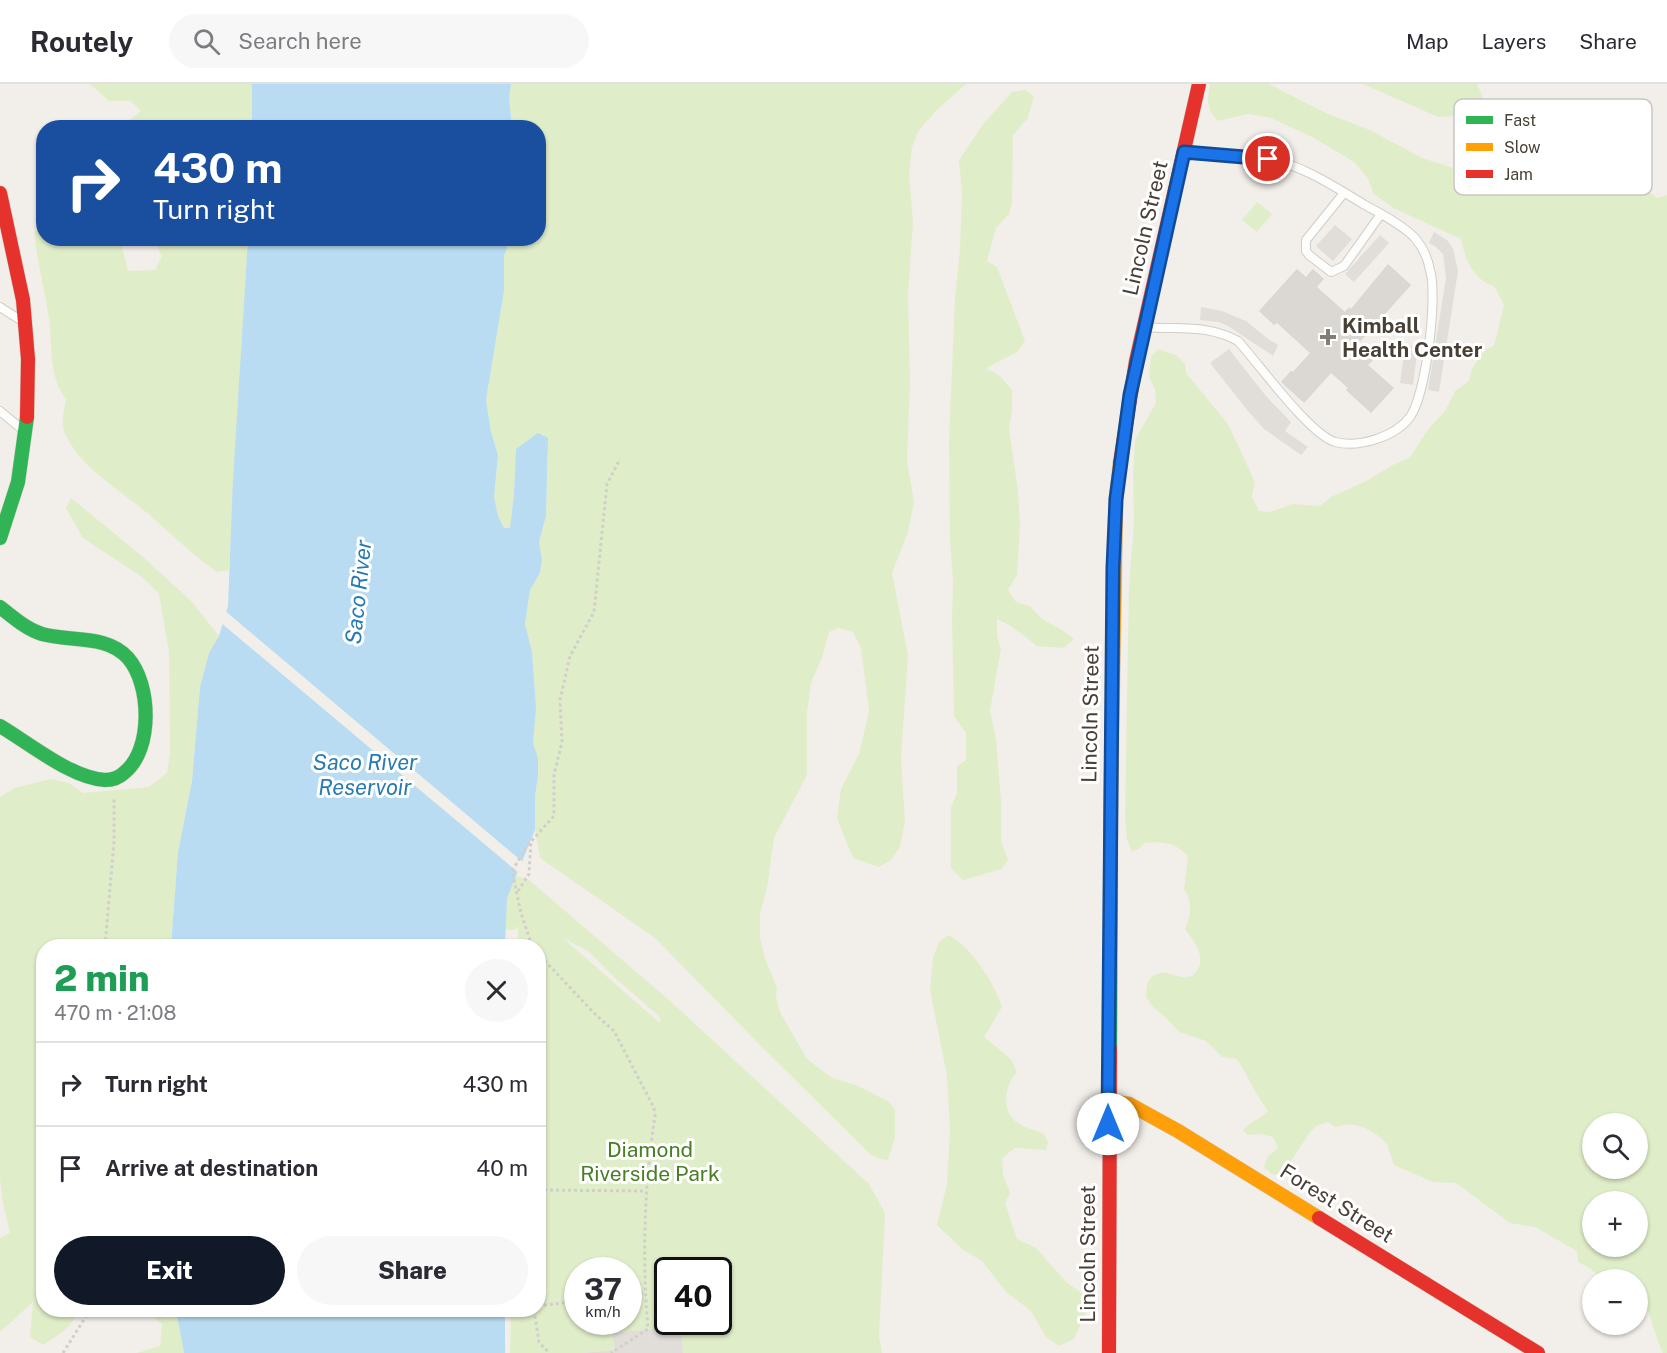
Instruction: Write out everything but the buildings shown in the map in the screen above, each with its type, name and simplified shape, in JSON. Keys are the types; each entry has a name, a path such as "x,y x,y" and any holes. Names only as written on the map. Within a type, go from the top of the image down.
{"street":[{"name":"Lincoln Street","path":"1108,1353 1108,1101 1114,556 1121,454 1144,327 1200,84"},
{"path":"0,193 4,231 20,286 27,355 25,432 13,500 0,538"},
{"path":"0,607 27,627 41,633 82,639 109,646 124,654 134,666 141,688 144,742 137,759 130,767 114,779 96,779 74,770 0,726"},
{"name":"Forest Street","path":"1108,1101 1129,1104 1178,1131 1538,1353"}],"lane":[{"path":"1144,327 1171,329 1197,327 1225,334 1238,341 1304,418 1329,439 1347,443 1376,439 1405,423 1417,404 1427,356 1433,292 1431,271 1425,254 1414,237 1381,214 1300,169 1268,159 1184,152"},
{"path":"1344,192 1306,240 1306,251 1309,255 1331,272 1344,266 1381,214"},
{"path":"0,307 25,323"},
{"path":"0,411 25,432"}],"path":[{"path":"530,939 512,871 531,841 554,816 554,775 562,742 560,700 570,656 594,612 607,484 620,459"},
{"path":"106,939 114,833 114,779"},
{"path":"517,893 529,874 531,841"},
{"path":"546,962 593,1012 614,1030 654,1108 655,1116 645,1191 648,1329 611,1353"},
{"path":"546,1190 645,1191"},
{"path":"642,1293 646,1293"},
{"path":"546,1305 564,1303"},
{"path":"63,1353 86,1317"},
{"path":"535,1317 539,1342 549,1353"}],"green space":[{"path":"90,84 252,84 252,120 130,120 141,111 131,101 109,101"},
{"path":"511,84 966,84 919,130 912,147 909,173 913,222 908,294 910,382 907,460 914,502 908,532 892,573 908,655 901,758 905,821 900,847 891,860 879,867 853,858 837,818 841,789 859,754 869,711 861,648 853,632 838,628 829,632 822,658 811,683 807,712 807,775 774,838 767,888 760,913 760,938 777,988 776,997 780,1012 807,1059 832,1078 856,1085 889,1102 895,1110 895,1137 888,1160 871,1155 655,938 540,858 535,830 538,758 533,743 532,652 525,624 530,590 540,573 542,560 539,542 546,516 548,452 516,449 510,528 504,528 498,516 494,497 498,455 491,432 486,400 504,291 504,256 508,246 546,246 546,120 511,120 509,98"},
{"path":"1210,84 1269,84 1328,114 1370,130 1422,158 1454,168 1454,195 1652,194 1657,198 1667,195 1667,1353 1663,1353 1648,1311 1648,1269 1591,1269 1578,1262 1577,1251 1535,1227 1510,1223 1456,1183 1433,1182 1394,1165 1387,1144 1363,1127 1349,1124 1335,1127 1328,1122 1316,1126 1284,1172 1274,1175 1264,1168 1267,1157 1278,1148 1273,1137 1260,1134 1248,1135 1243,1130 1268,1111 1237,1059 1222,1057 1206,1041 1179,1032 1146,997 1148,983 1153,976 1165,973 1189,977 1194,974 1200,962 1197,947 1185,929 1190,909 1189,899 1184,889 1188,857 1174,845 1156,842 1144,843 1132,852 1127,840 1125,819 1129,587 1134,521 1133,474 1135,440 1156,403 1155,390 1149,377 1151,356 1158,349 1176,355 1185,364 1186,373 1228,424 1255,482 1252,497 1259,511 1270,512 1293,504 1320,506 1331,497 1410,457 1429,428 1445,411 1455,391 1469,381 1472,369 1484,350 1494,346 1504,305 1494,286 1481,279 1471,268 1461,239 1393,208 1374,194 1367,177 1354,162 1314,138 1271,118 1248,114 1218,121 1209,108"},
{"path":"1363,84 1477,84 1482,99 1454,99 1454,116 1438,117"},
{"path":"1025,90 1034,96 1028,118 1013,135 1012,202 1009,214 996,228 987,261 997,267 1025,341 1017,352 986,368 1000,376 1012,390 1009,428 1018,491 1020,525 1017,575 1008,590 1016,602 1030,606 1042,619 1074,639 1064,648 1037,646 1011,626 997,619 997,636 1001,649 990,711 996,739 1001,801 1001,840 1008,860 1002,869 963,880 951,868 951,807 957,793 957,766 966,760 966,733 954,716 953,581 950,540 949,441 962,192 959,160 984,123 1012,92"},
{"path":"1257,202 1272,214 1257,232 1242,220"},
{"path":"36,231 36,246 122,246 128,271 155,270 162,256 157,246 248,246 229,570 217,572 199,558 92,469 73,448 66,436 63,422 66,399 56,380 52,361 49,319 37,254 34,232"},
{"path":"71,498 144,558 191,601 219,636 209,653 200,687 192,781 178,852 172,939 36,939 36,1317 74,1317 69,1326 43,1345 30,1337 33,1302 0,1332 0,1238 10,1233 0,1179 0,797 15,788 51,779 69,783 83,793 149,787 167,773 170,754 169,652 159,594 142,577 83,538 66,508"},
{"name":"Diamond Riverside Park","path":"508,873 529,880 669,1000 869,1184 885,1213 879,1336 882,1353 683,1353 682,1335 732,1335 732,1257 654,1257 654,1329 642,1330 642,1257 564,1257 564,1335 612,1335 615,1350 581,1353 510,1353 511,1317 546,1317 546,939 518,939 518,926 514,930 500,929","holes":["563,938 588,951 660,1017 660,1023"]},
{"path":"948,935 973,956 999,998 1002,1007 984,1037 1011,1059 1017,1072 1006,1095 1007,1108 1020,1125 1044,1134 1048,1142 1046,1150 1015,1148 1002,1158 1003,1174 1010,1193 1005,1203 1017,1239 1036,1248 1066,1282 1083,1294 1085,1315 1074,1339 1059,1346 1046,1337 1031,1311 1006,1292 982,1261 962,1249 937,1225 947,1184 950,1131 947,1076 930,990 933,958 939,942"},
{"path":"154,1317 177,1317 184,1353 137,1353 160,1346 162,1324"}],"shaded area":[{"path":"1335,225 1352,239 1333,261 1316,246"},
{"path":"1434,232 1448,241 1453,249 1458,271 1439,392 1428,390 1446,278 1443,254 1429,243"},
{"path":"1380,235 1389,243 1354,282 1345,274"},
{"path":"1201,307 1222,311 1246,321 1278,345 1273,356 1228,326 1219,322 1200,320"},
{"path":"1405,345 1418,346 1413,385 1400,383"},
{"path":"1229,349 1266,396 1291,422 1285,431 1308,447 1301,455 1264,429 1210,363"},
{"path":"654,1329 654,1335 682,1335 683,1353 581,1353 615,1350 612,1335 642,1335 642,1330"}],"water":[{"path":"252,84 511,84 509,98 511,120 252,120"},
{"name":"Saco River Reservoir","path":"248,246 508,246 504,256 504,291 486,400 491,432 498,455 494,497 498,516 504,528 510,528 516,449 538,433 548,438 546,516 539,542 542,560 540,573 530,590 525,624 532,652 536,708 533,743 538,758 535,830 507,898 505,939 172,939 178,852 192,781 200,687 209,653 219,636 228,606 233,480"},
{"path":"177,1317 505,1317 505,1353 184,1353"}],"pier":[{"path":"224,610 524,863 520,874 220,622"}],"traffic: fast":[{"path":"0,538 18,482 27,417"},
{"path":"0,607 36,632 99,642 119,650 136,669 145,699 146,716 141,748 134,762 121,775 108,780 92,778 64,767 0,726"},
{"path":"1110,1048 1111,788"}],"traffic: slow":[{"path":"1111,788 1116,499 1120,463"},
{"path":"1108,1101 1129,1104 1178,1131 1319,1218"}],"traffic: jam":[{"path":"1120,463 1136,361 1199,84"},
{"path":"0,193 23,300 28,359 27,417"},
{"path":"1109,1353 1110,1048"},
{"path":"1319,1218 1538,1353"}],"place":[{"name":"Kimball Health Center","path":"1328,337"}],"route":[{"path":"1108,1124 1113,568 1116,499 1130,395 1184,152 1268,159"}],"water label":[{"name":"Saco River","path":"358,592"}]}
